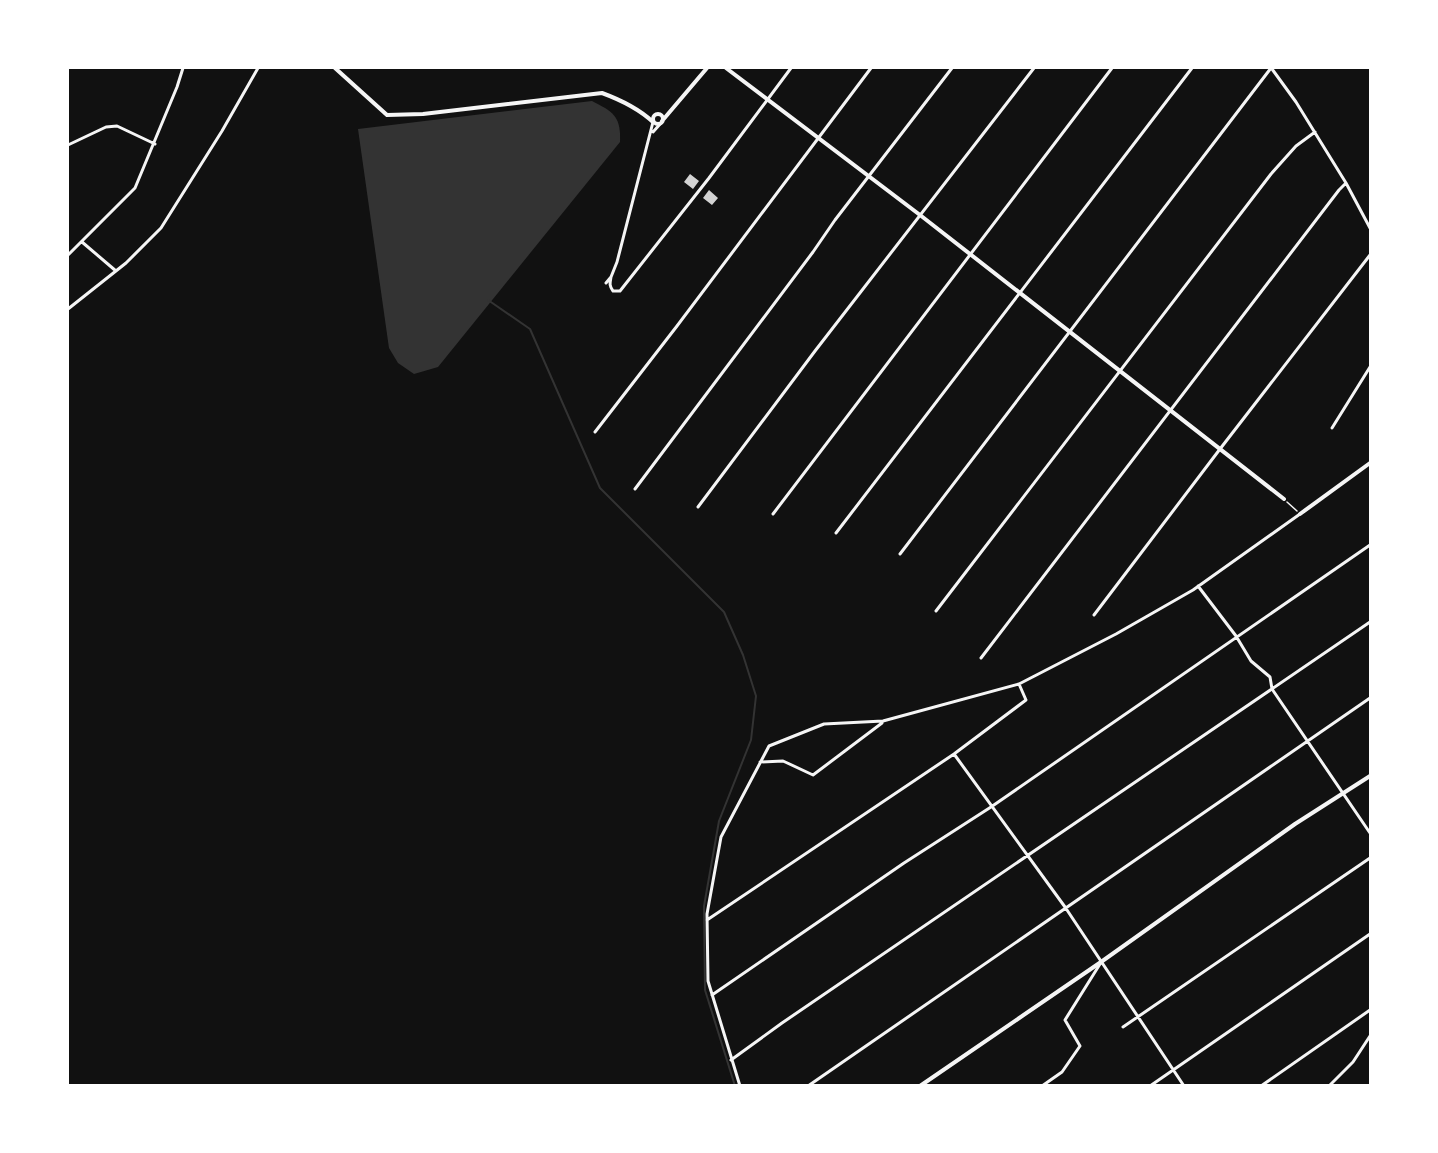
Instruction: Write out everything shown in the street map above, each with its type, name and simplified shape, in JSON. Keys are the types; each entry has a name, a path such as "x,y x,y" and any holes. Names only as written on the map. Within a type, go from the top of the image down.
{"street":[{"path":"68,255 135,188 155,144 183,68"},
{"path":"68,309 153,238 169,218 258,68"},
{"path":"335,68 387,115 423,114 602,93 617,98 642,112 657,124 662,122"},
{"path":"652,133 707,68"},
{"path":"726,68 920,215 1284,499"},
{"path":"675,107 653,117 652,133 609,284 614,291 620,291 709,178 791,68"},
{"path":"595,432 871,68"},
{"path":"635,489 952,68"},
{"path":"698,507 1034,68"},
{"path":"774,514 1112,68"},
{"path":"836,533 1192,68"},
{"path":"900,554 1271,68 1315,132 1371,228"},
{"path":"642,112 658,114 663,118 662,122"},
{"path":"68,145 106,128 117,126 155,144"},
{"path":"936,611 1271,174 1296,146 1315,132"},
{"path":"981,658 1338,190 1346,183"},
{"path":"82,242 116,271"},
{"path":"1094,615 1371,255"},
{"path":"606,283 611,277"},
{"path":"1332,428 1371,367"},
{"path":"740,1086 708,981 707,920 721,837 769,746 824,724 883,721 1019,684 1116,634 1198,586 1371,464"},
{"path":"712,994 904,863 991,807 1371,545"},
{"path":"1198,586 1251,660 1270,677 1272,689 1371,833"},
{"path":"731,1060 1027,855 1371,622"},
{"path":"707,920 954,754 1026,699 1019,684"},
{"path":"808,1086 1371,698"},
{"path":"760,762 783,761 813,775 883,721"},
{"path":"954,754 1065,907 1184,1086"},
{"path":"920,1086 1101,962 1295,824 1371,776"},
{"path":"1123,1027 1371,858"},
{"path":"1150,1086 1371,934"},
{"path":"1042,1086 1062,1072 1080,1046 1065,1020 1101,962"},
{"path":"1261,1086 1371,1010"},
{"path":"1329,1086 1353,1062 1371,1036"}],"path":[{"path":"1284,499 1300,514"}],"shaded area":[{"path":"592,101 615,116 619,127 620,142 438,367 414,374 398,363 389,348 358,129"}],"building":[{"path":"690,174 699,181 693,189 684,182"},
{"path":"709,190 718,198 712,205 703,198"}],"waterway":[{"path":"488,300 530,329 600,488 724,612 743,655 756,696 751,740 719,821 704,906 705,990 735,1086"}]}
